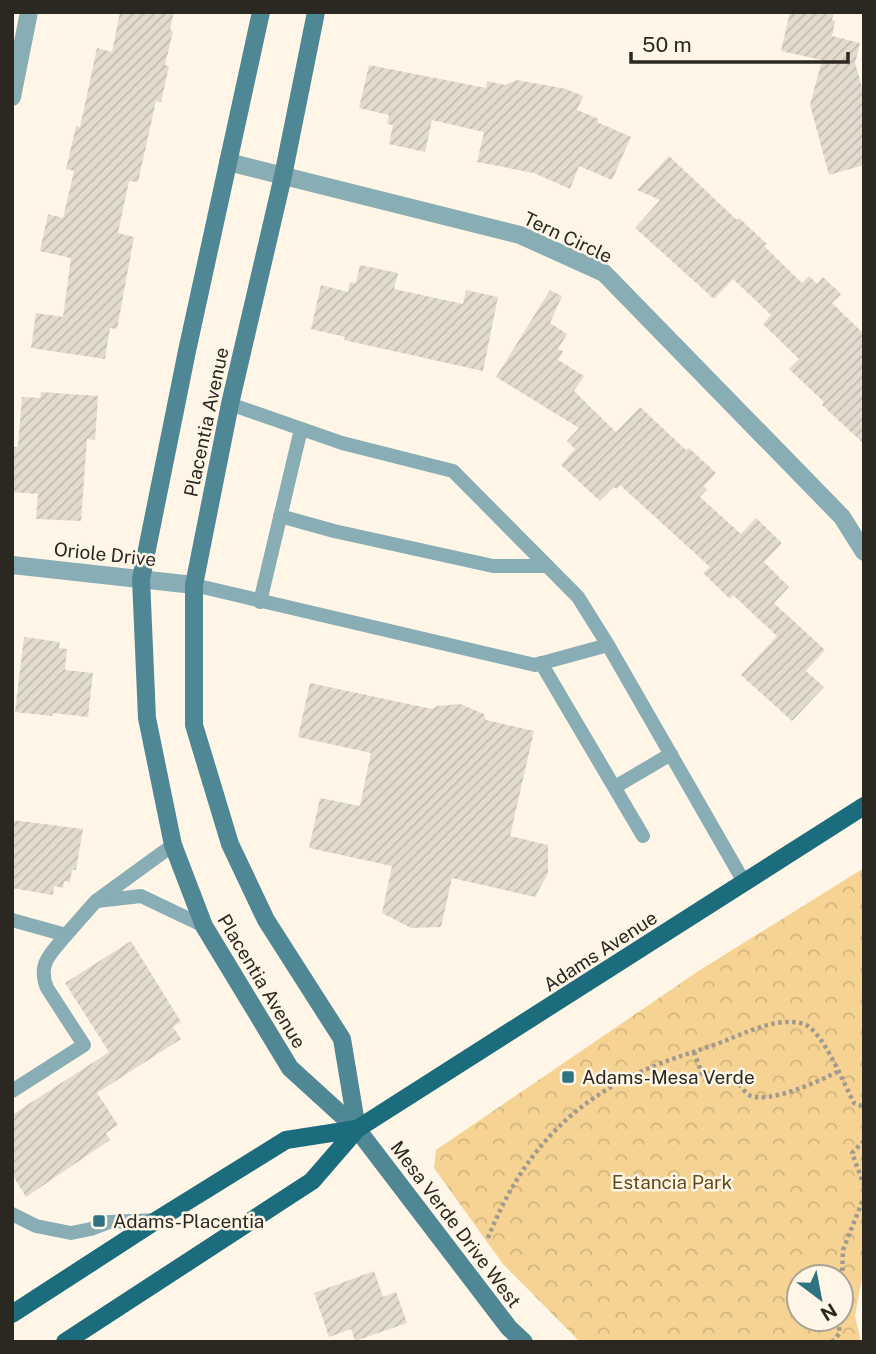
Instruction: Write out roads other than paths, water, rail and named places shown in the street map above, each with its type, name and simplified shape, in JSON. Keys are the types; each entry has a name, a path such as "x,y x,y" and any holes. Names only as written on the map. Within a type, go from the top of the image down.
{"main road":[{"name":"Placentia Avenue","path":"261,12 187,351 141,579 147,718 173,845 204,926 289,1068 357,1129"},
{"name":"Placentia Avenue","path":"316,12 283,176 230,404 194,585 194,725 235,855 266,920 342,1039 357,1129"},
{"name":"Adams Avenue","path":"65,1342 312,1181 357,1129 864,806"},
{"name":"Adams Avenue","path":"12,1314 286,1140 357,1129"},
{"name":"Mesa Verde Drive West","path":"357,1129 509,1328 524,1342"}],"street":[{"path":"12,97 14,76 29,12"},
{"name":"Tern Circle","path":"228,162 520,235 604,274 842,517 864,552"},
{"name":"Oriole Drive","path":"12,565 194,585"}],"lane":[{"path":"230,404 342,443 453,471 578,597 744,882"},
{"path":"260,602 301,429"},
{"path":"280,516 334,531 493,566 547,566"},
{"path":"194,585 535,665 608,645"},
{"path":"541,663 643,836"},
{"path":"615,787 671,754"},
{"path":"12,1091 84,1045 47,988 43,978 44,964 66,934 96,901 173,845"},
{"path":"96,901 141,896 204,926"},
{"path":"12,920 66,934"},
{"path":"12,1214 36,1226 71,1233 109,1222 157,1220"}],"place":[{"name":"Adams-Mesa Verde","path":"568,1077"},
{"name":"Adams-Placentia","path":"99,1221"}],"park label":[{"name":"Estancia Park","path":"672,1182"}]}
